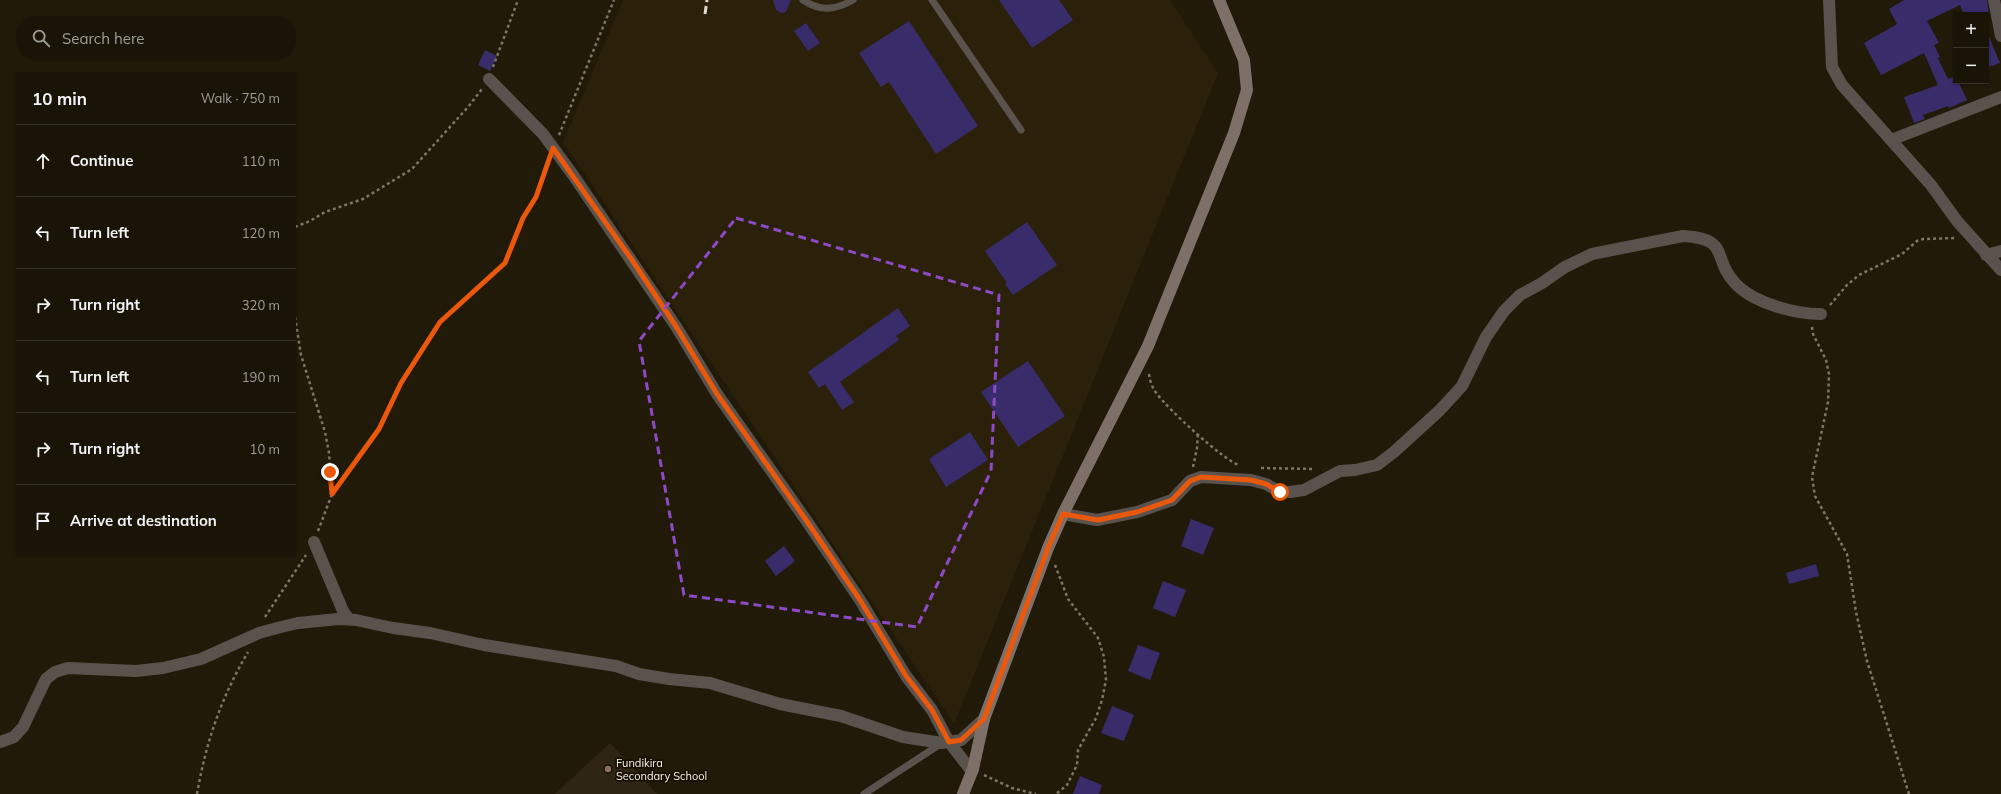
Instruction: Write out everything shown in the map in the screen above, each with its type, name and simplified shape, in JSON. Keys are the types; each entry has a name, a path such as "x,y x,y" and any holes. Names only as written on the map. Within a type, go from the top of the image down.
{"street":[{"path":"963,794 973,769 984,719 1048,548 1063,514 1148,346 1234,133 1247,90 1244,60 1219,0"},
{"path":"1994,0 2001,36"},
{"path":"1833,2 1832,67 1842,85 1892,140 1986,255 2001,270"},
{"path":"489,79 543,134 632,260 677,328 717,394 839,569 906,676 932,710 946,742 970,769 973,769"},
{"path":"1892,140 2001,97"},
{"path":"1063,514 1098,520 1137,512 1172,500 1190,481 1201,477 1251,480 1266,484 1280,492 1290,492 1304,490 1340,471 1355,470 1377,465 1394,452 1440,410 1462,386 1486,337 1504,311 1520,295 1542,283 1565,267 1592,254 1683,236 1698,237 1707,240 1716,246 1721,253 1727,274 1736,285 1748,294 1756,299 1808,314 1821,314"},
{"path":"1986,255 2001,251"},
{"path":"314,542 343,611 348,619"},
{"path":"0,742 14,737 23,727 46,679 55,672 68,668 136,671 164,668 201,659 259,633 298,623 348,619 430,633 484,645 616,666 640,674 710,683 780,704 841,716 903,737 946,742 961,740 984,719"}],"lane":[{"path":"803,0 822,9 832,9 853,0"},
{"path":"932,0 1021,130"},
{"path":"864,794 946,742"}],"path":[{"path":"296,227 310,222 324,212 363,199 386,187 412,169 468,107 489,79 518,0"},
{"path":"197,794 207,744 222,701 259,633 264,619 287,586 314,542 332,494 379,429 401,383 440,322 505,263 523,218 536,197 553,148 614,0"},
{"path":"1909,794 1867,661 1856,612 1847,554 1815,496 1812,477 1828,402 1829,374 1826,360 1813,334 1812,327 1821,314 1847,285 1859,275 1902,254 1918,241 1924,239 1972,238"},
{"path":"296,323 301,355 326,439 332,494"},
{"path":"1148,368 1151,386 1157,394 1225,458 1243,467"},
{"path":"1190,481 1197,448 1198,433"},
{"path":"1254,469 1279,468 1340,471"},
{"path":"1048,548 1068,599 1098,638 1104,657 1106,680 1102,700 1096,718 1078,750 1077,765 1067,785 1056,794"},
{"path":"973,769 1012,788 1036,794"}],"highlighted area":[{"path":"736,218 999,295 991,471 917,627 684,595 639,341"}],"shaded area":[{"path":"623,0 1170,0 1218,73 954,724 563,142"},
{"name":"Fundikira Secondary School","path":"610,743 657,794 555,794"}],"building":[{"path":"773,0 791,0 786,12 781,13 776,10"},
{"path":"999,0 1059,0 1073,20 1032,48"},
{"path":"1904,0 1987,0 1989,12 1963,12 1960,5 1927,21 1939,43 1934,45 1940,57 1938,58 1948,79 1953,77 1953,84 1959,84 1967,100 1949,108 1948,106 1923,115 1925,119 1914,123 1904,97 1938,85 1924,53 1881,75 1864,43 1897,24 1889,9"},
{"path":"909,21 978,126 936,154 889,82 881,87 859,53"},
{"path":"806,23 820,43 808,51 794,31"},
{"path":"1989,36 2000,63 1989,67"},
{"path":"485,50 497,56 490,71 478,65"},
{"path":"1027,222 1057,265 1013,295 1005,284 1007,283 985,251"},
{"path":"898,308 910,326 896,336 899,340 840,382 854,402 842,410 825,384 819,388 808,372"},
{"path":"1028,361 1065,416 1018,447 981,392"},
{"path":"970,432 988,460 946,487 929,459"},
{"path":"1191,519 1214,528 1203,555 1181,546"},
{"path":"784,546 795,561 776,576 765,561"},
{"path":"1816,564 1819,576 1789,584 1786,573"},
{"path":"1163,581 1186,590 1175,617 1153,608"},
{"path":"1138,645 1160,653 1150,680 1128,671"},
{"path":"1112,706 1134,715 1124,741 1101,733"},
{"path":"1080,776 1102,785 1099,794 1073,794"}],"railway":[{"path":"705,14 707,0"}],"place":[{"name":"Fundikira Secondary School","path":"608,769"}],"route":[{"path":"330,472 332,494 354,461 379,429 401,383 418,353 440,322 505,263 523,218 536,197 553,148 632,260 677,328 717,394 806,520 860,600 906,676 932,710 949,742 961,740 984,719 1048,548 1063,514 1098,520 1111,516 1137,512 1172,500 1190,481 1201,477 1251,480 1266,484 1280,492"}]}
